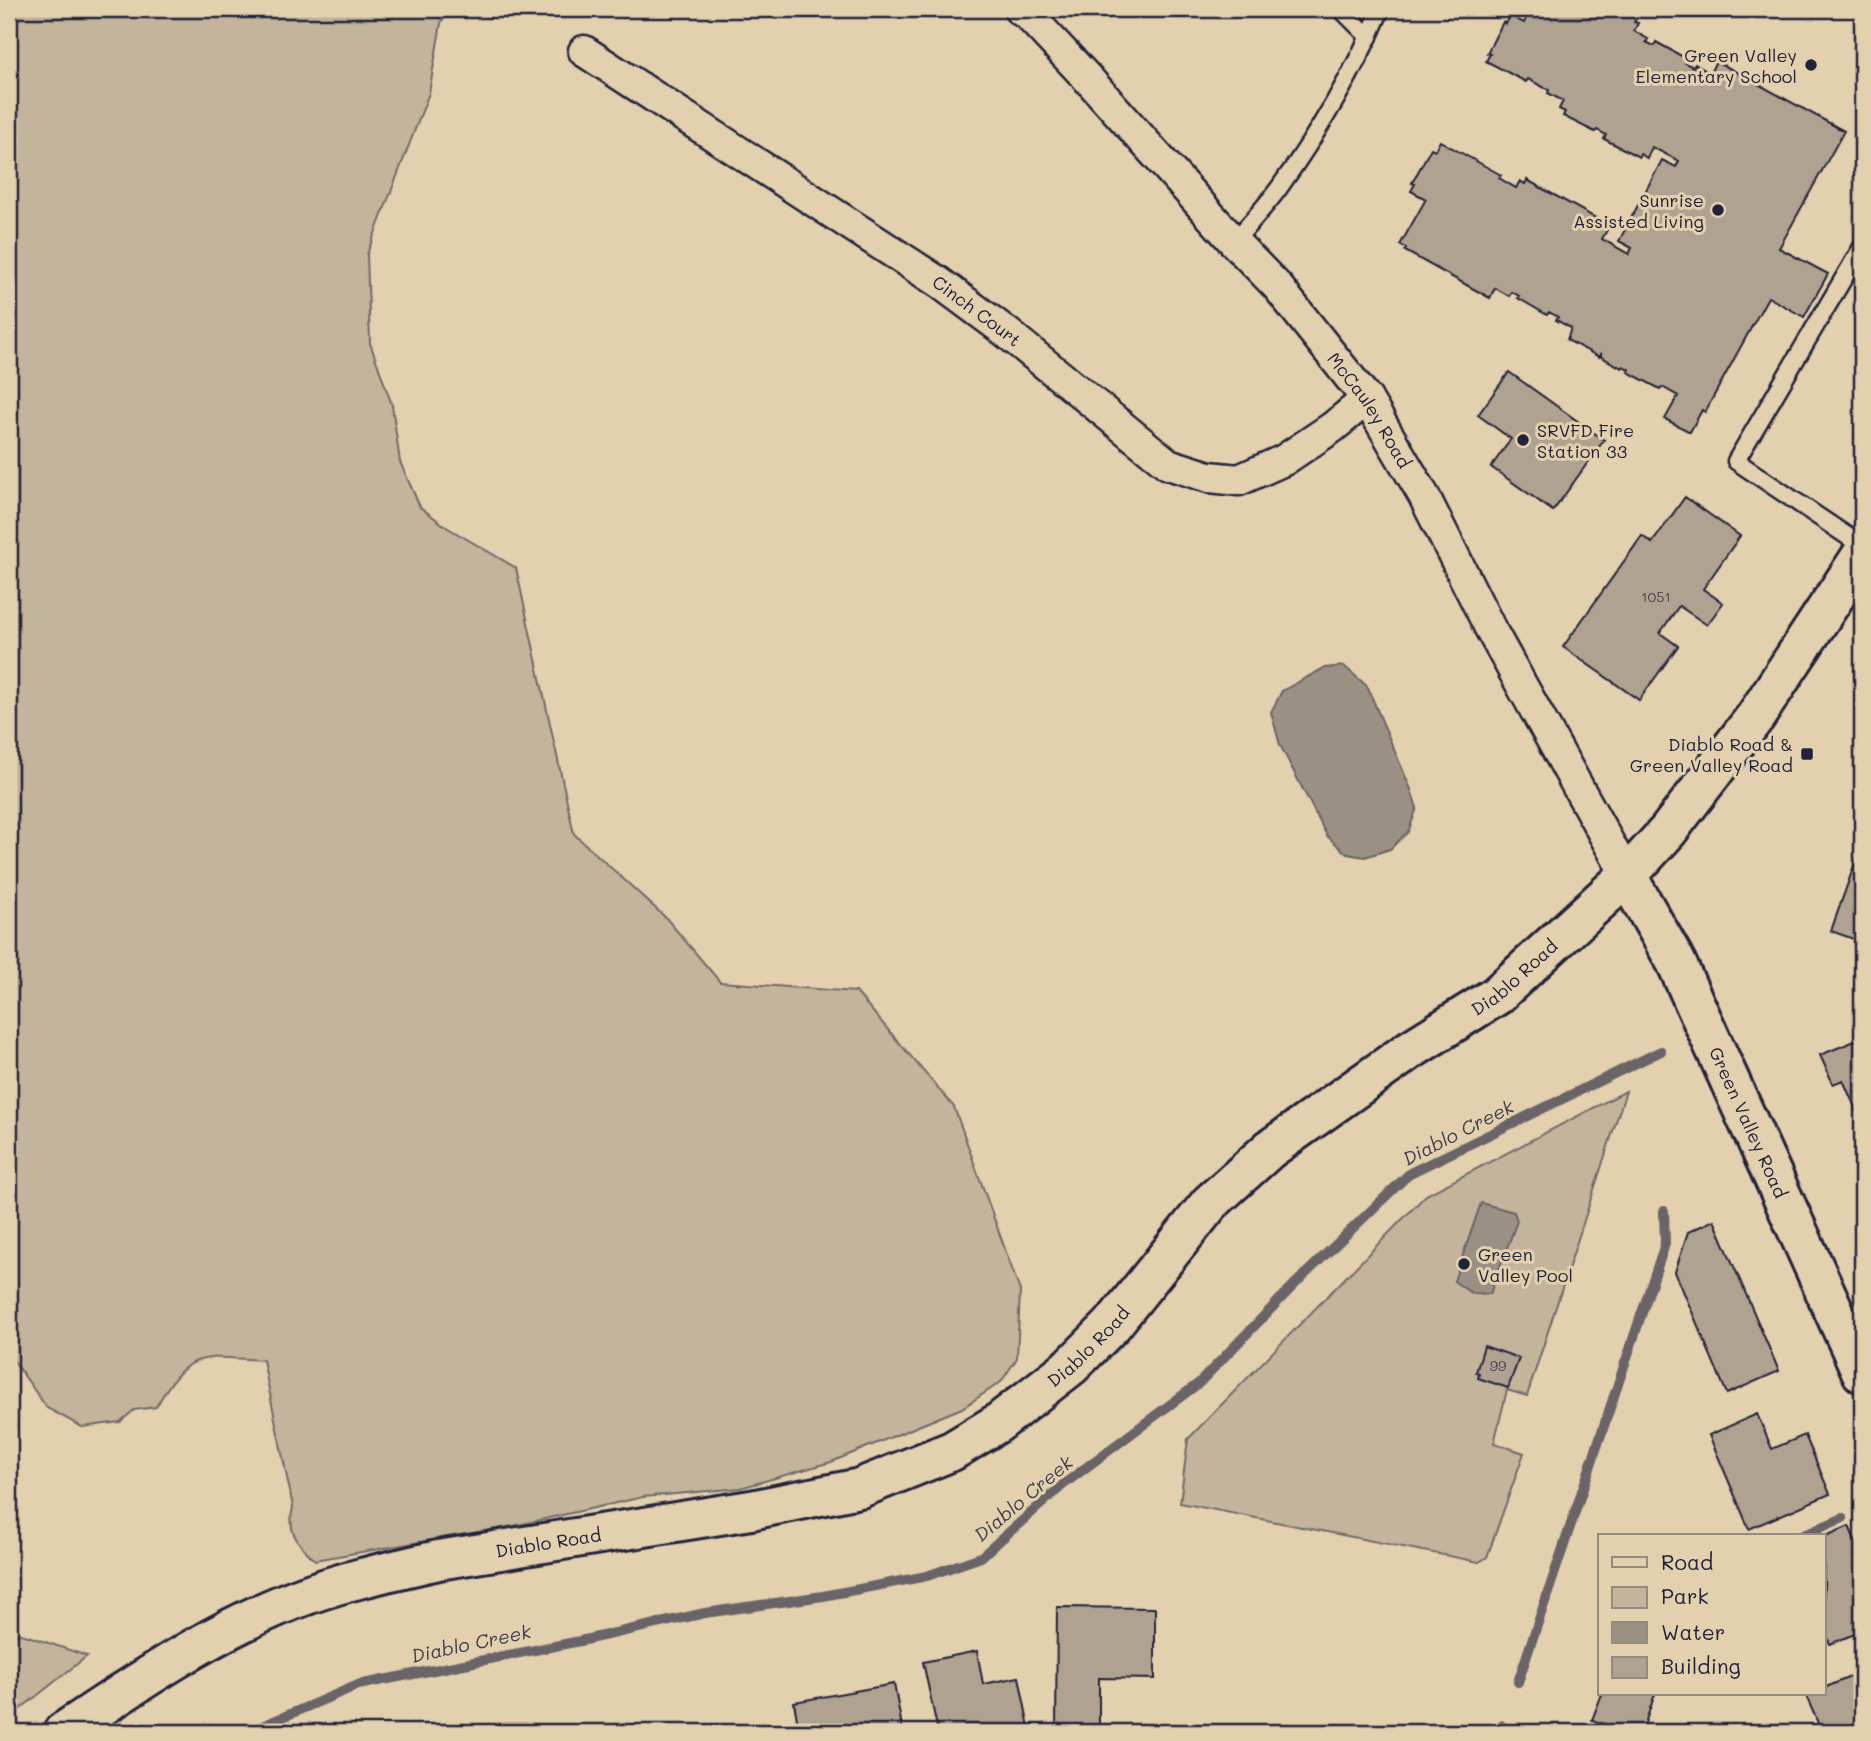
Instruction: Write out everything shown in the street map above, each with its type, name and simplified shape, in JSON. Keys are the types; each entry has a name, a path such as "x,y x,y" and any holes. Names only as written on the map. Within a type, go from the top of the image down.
{"street":[{"name":"McCauley Road","path":"1019,9 1029,16 1091,82 1234,242 1277,286 1367,399 1424,496 1490,628 1627,877"},
{"name":"Cinch Court","path":"584,51 940,283 1006,332 1168,464 1209,477 1239,480 1284,460 1333,427 1367,399"},
{"name":"Diablo Road","path":"63,1732 121,1693 212,1639 261,1614 331,1587 438,1560 751,1510 860,1488 952,1451 998,1423 1071,1366 1130,1304 1210,1203 1270,1149 1410,1050 1496,996 1627,877 1668,831 1756,716 1862,555"},
{"name":"Green Valley Road","path":"1627,877 1676,962 1862,1373"}],"lane":[{"path":"1341,9 1369,37"},
{"path":"1234,242 1278,189 1313,136 1369,37 1381,9"},
{"path":"1862,247 1736,461 1862,546"}],"green space":[{"path":"9,9 449,9 441,23 429,93 367,254 370,343 392,405 400,462 420,507 448,528 516,568 574,834 666,918 720,982 856,992 954,1107 1020,1291 1017,1358 1001,1382 962,1408 831,1462 740,1488 643,1497 513,1526 315,1560 295,1536 291,1523 293,1507 263,1360 199,1360 178,1374 156,1407 134,1410 120,1422 82,1427 47,1408 9,1352"},
{"name":"Green Valley Pool","path":"1626,1091 1527,1396 1507,1390 1494,1443 1524,1453 1487,1557 1479,1562 1180,1503 1188,1439 1426,1195"},
{"path":"9,1632 87,1656 9,1718"}],"water":[{"path":"1344,666 1367,686 1417,808 1408,832 1390,849 1365,857 1347,854 1327,836 1280,745 1271,712 1282,691 1324,668"},
{"path":"1481,1203 1514,1212 1517,1221 1490,1294 1471,1293 1454,1281"}],"building":[{"name":"Sunrise Assisted Living","path":"1531,9 1618,9 1636,19 1634,22 1638,23 1634,31 1648,39 1646,42 1654,46 1656,42 1687,59 1685,63 1693,67 1695,64 1710,73 1716,61 1844,131 1779,248 1828,274 1804,317 1768,297 1705,412 1702,410 1690,432 1665,419 1678,396 1628,372 1629,369 1601,357 1601,354 1599,357 1567,340 1571,328 1556,320 1558,317 1549,312 1547,315 1512,292 1509,296 1495,288 1490,298 1405,251 1406,248 1400,245 1426,199 1411,191 1415,184 1412,183 1431,148 1435,150 1440,141 1501,175 1499,178 1516,188 1520,181 1525,184 1527,180 1603,222 1601,225 1608,228 1602,239 1629,254 1632,248 1619,241 1662,160 1676,167 1679,161 1652,147 1647,158 1640,154 1639,157 1604,139 1606,135 1563,116 1565,112 1559,109 1563,101 1548,93 1549,90 1528,79 1526,82 1486,61 1490,54 1487,53 1503,22 1506,24 1510,16 1524,23"},
{"path":"1509,372 1604,440 1553,511 1491,467 1511,439 1478,415"},
{"path":"1685,497 1740,536 1703,589 1723,603 1707,625 1679,606 1660,633 1678,646 1639,700 1563,647 1642,536 1652,543"},
{"path":"1862,843 1862,942 1831,931"},
{"path":"1862,1038 1860,1119 1843,1080 1833,1084 1820,1055"},
{"path":"1714,1220 1779,1371 1727,1394 1675,1272 1688,1232"},
{"path":"1484,1346 1519,1358 1508,1388 1478,1378 1479,1373 1476,1372"},
{"path":"1757,1414 1772,1449 1805,1435 1830,1494 1749,1529 1709,1435"},
{"path":"1849,1526 1862,1557 1862,1631 1830,1644 1826,1634 1826,1536"},
{"path":"1057,1607 1155,1608 1155,1679 1099,1678 1099,1732 1056,1732"},
{"path":"977,1651 983,1684 1019,1677 1030,1732 938,1732 923,1662"},
{"path":"1862,1672 1862,1729 1855,1732 1822,1732 1806,1696 1826,1696 1826,1687"},
{"path":"894,1684 903,1732 799,1732 794,1702"},
{"path":"1601,1696 1654,1696 1642,1732 1627,1732 1592,1720"},
{"path":"763,1723 765,1732 711,1732"}],"waterway":[{"name":"Diablo Creek","path":"248,1732 358,1685 705,1613 823,1596 927,1576 981,1557 1064,1484 1199,1383 1295,1284 1410,1173 1661,1051"},
{"path":"1518,1682 1665,1244 1664,1211"},
{"path":"1806,1534 1843,1518"},
{"path":"1499,1732 1501,1725"}],"place":[{"name":"Green Valley Elementary School","path":"1811,65"},
{"name":"Sunrise Assisted Living","path":"1718,210"},
{"name":"SRVFD Fire Station 33","path":"1523,440"},
{"name":"Diablo Road & Green Valley Road","path":"1807,754"},
{"name":"Green Valley Pool","path":"1464,1264"}]}
